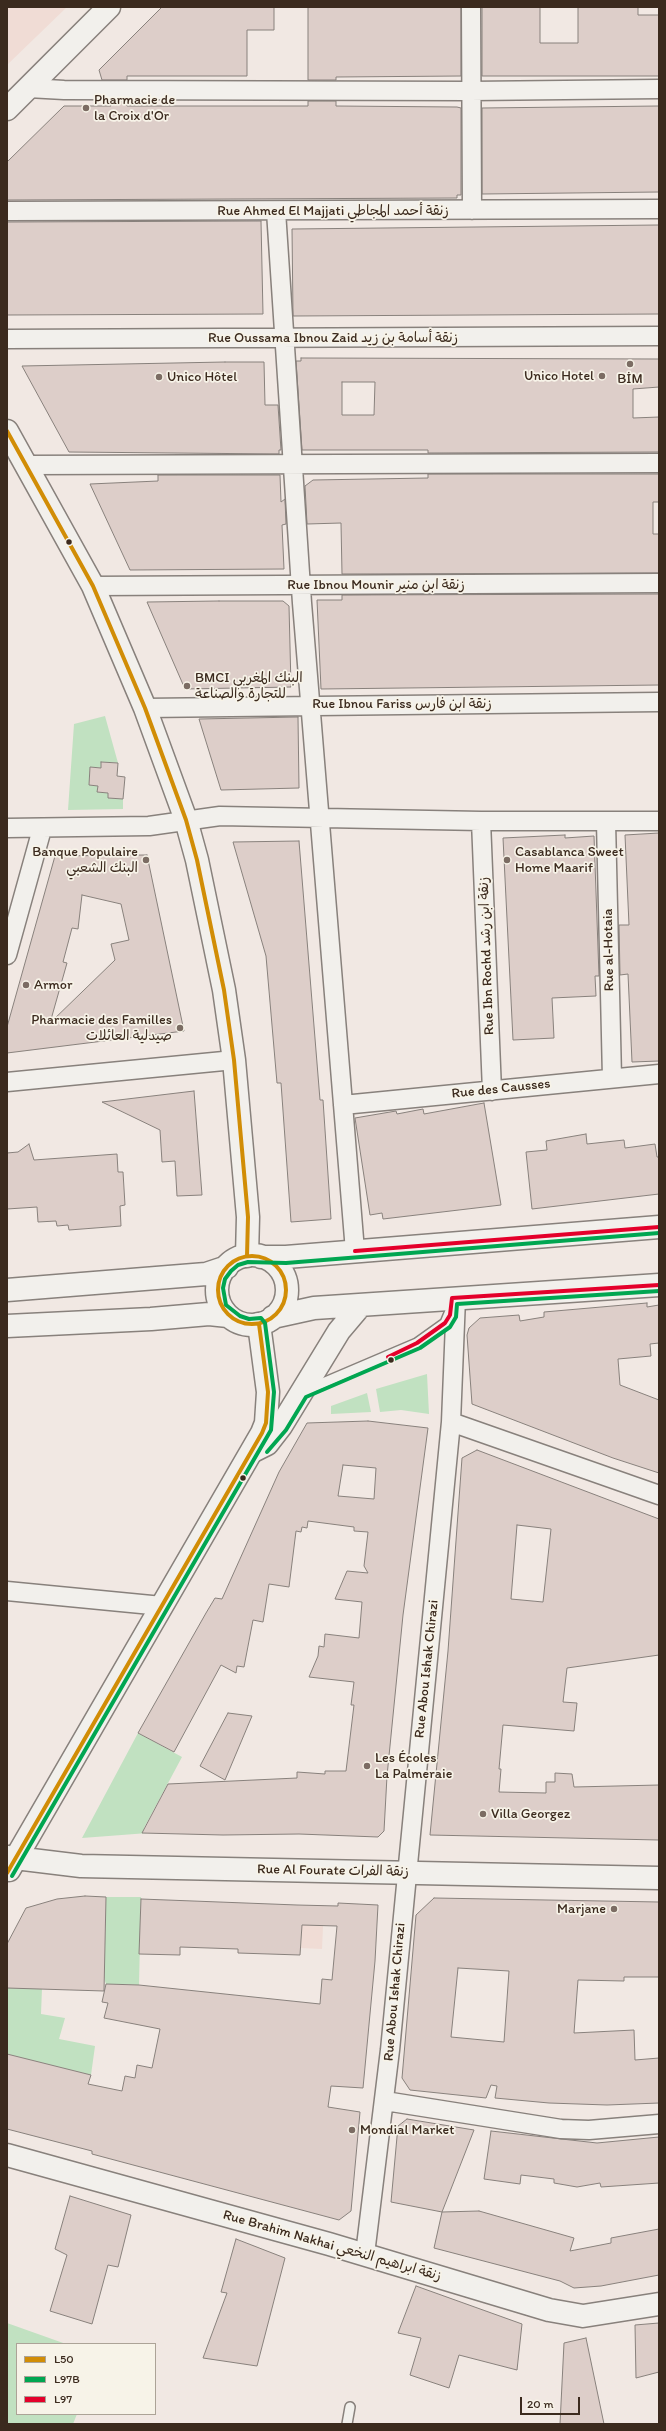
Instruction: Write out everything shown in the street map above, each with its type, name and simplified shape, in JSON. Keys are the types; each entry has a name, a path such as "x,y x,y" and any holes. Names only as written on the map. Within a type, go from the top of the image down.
{"street":[{"path":"7,108 109,7"},
{"path":"471,7 472,210"},
{"path":"28,88 72,90 471,91 659,89"},
{"name":"Rue Ahmed El Majjati زنقة أحمد المجاطي","path":"7,211 276,211 659,208"},
{"path":"276,211 300,585 355,1251"},
{"name":"Rue Oussama Ibnou Zaid زنقة أسامة بن زيد","path":"7,340 659,336"},
{"path":"7,431 28,465 93,586 145,708 186,820 197,860 224,990 234,1060 248,1217 254,1256"},
{"path":"28,465 659,463"},
{"name":"Rue Ibnou Mounir زنقة ابن منير","path":"93,586 659,583"},
{"name":"Rue Ibnou Fariss زنقة ابن فارس","path":"145,708 310,704 659,702"},
{"path":"7,828 42,829 149,826 220,816 481,821 659,821"},
{"name":"Rue Ibn Rochd زنقة ابن رشد","path":"481,821 492,1090"},
{"name":"Rue al-Hotaia","path":"606,822 612,1078"},
{"path":"7,955 42,829"},
{"path":"7,1082 234,1060"},
{"name":"Rue des Causses","path":"343,1105 659,1074"},
{"path":"228,1316 219,1303 217,1292 218,1281 227,1267 235,1260 254,1256 286,1257 659,1228"},
{"path":"10,1863 253,1451 265,1428 268,1409 266,1321 284,1301 285,1284 281,1273 274,1264 254,1256"},
{"path":"7,1290 206,1274 227,1267"},
{"path":"7,1326 151,1319 209,1314 228,1316 243,1324 266,1321 299,1310 454,1298 659,1285"},
{"name":"Rue Abou Ishak Chirazi","path":"365,2254 385,2100 451,1422 454,1298"},
{"path":"253,1451 267,1444 302,1392 344,1324 361,1305"},
{"path":"451,1422 659,1495"},
{"path":"7,1591 162,1606"},
{"name":"Rue Al Fourate زنقة الفرات","path":"10,1863 81,1866 659,1878"},
{"path":"385,2100 561,2129 589,2130 659,2124"},
{"name":"Rue Brahim Nakhai زنقة ابراهيم النخعي","path":"7,2154 365,2254 549,2310 583,2316 659,2304"}],"lane":[{"path":"302,1392 417,1343 445,1323 450,1315 454,1298"},
{"path":"347,2424 350,2407"}],"shaded area":[{"path":"7,7 67,7 7,65"},
{"path":"303,1905 324,1905 322,1949 301,1948"}],"green space":[{"path":"105,716 118,763 102,762 101,768 90,767 89,785 98,786 98,792 108,793 108,798 123,799 123,809 68,810 74,724"},
{"path":"427,1374 429,1414 401,1410 380,1412 376,1389"},
{"path":"367,1393 371,1412 331,1414 331,1406"},
{"path":"138,1733 182,1757 144,1828 148,1833 82,1838"},
{"path":"106,1897 141,1897 139,1985 106,1984 104,1978"},
{"path":"7,1988 42,1988 41,2014 65,2018 59,2039 95,2046 91,2075 7,2054"},
{"path":"7,2323 63,2343 16,2343 16,2415 77,2415 73,2424 7,2424"}],"building":[{"path":"162,7 274,7 274,30 247,30 247,76 127,76 127,80 102,80 99,70"},
{"path":"308,7 461,7 461,76 336,77 336,80 308,80"},
{"path":"482,7 540,7 540,43 578,43 578,7 638,7 638,15 659,15 659,76 482,76"},
{"path":"109,101 127,101 127,106 308,106 308,101 336,101 336,106 461,108 461,195 457,195 457,198 7,200 7,162 64,106 111,106"},
{"path":"659,106 659,192 482,194 482,108"},
{"path":"261,221 263,314 7,315 7,222"},
{"path":"659,225 659,314 293,316 292,229"},
{"path":"301,358 659,359 659,387 633,389 633,418 659,417 659,452 428,453 428,450 302,450 296,361 301,361","holes":["342,382 375,382 374,415 342,415"]},
{"path":"264,362 265,405 278,405 281,450 279,450 279,454 69,452 22,366"},
{"path":"428,474 659,474 659,502 653,502 653,534 659,534 659,573 342,574 341,523 307,524 305,486 313,480 428,478"},
{"path":"158,475 280,475 281,502 285,499 286,524 282,525 284,569 130,570 90,484 158,481"},
{"path":"659,594 659,685 321,689 317,600 342,600 342,595"},
{"path":"283,601 289,606 291,687 185,689 147,602"},
{"path":"298,717 299,788 221,790 199,719"},
{"path":"101,762 118,763 117,776 125,777 123,799 108,798 108,793 97,792 98,786 89,785 90,767 101,768"},
{"path":"659,833 659,1061 632,1062 628,974 620,975 619,925 629,925 625,835"},
{"path":"565,835 565,838 594,836 599,976 595,976 596,996 552,998 554,1038 513,1040 503,838"},
{"path":"299,841 320,1100 323,1100 331,1219 291,1222 281,1083 277,1083 266,956 233,842"},
{"path":"147,855 184,1031 7,1053 7,1027 55,856","holes":["82,895 121,904 129,940 111,944 115,960 50,1023 67,963 63,962 72,928 78,929"]},
{"path":"194,1091 202,1195 177,1196 175,1161 162,1162 160,1130 102,1102"},
{"path":"484,1103 501,1205 383,1219 382,1213 370,1215 355,1118 396,1111 397,1114 423,1109 424,1114"},
{"path":"586,1134 587,1144 624,1140 625,1148 655,1144 657,1157 659,1157 659,1194 532,1209 526,1152 547,1150 546,1141"},
{"path":"29,1144 34,1160 117,1154 118,1172 123,1172 125,1205 120,1206 121,1226 69,1230 68,1225 57,1226 56,1221 38,1222 37,1207 7,1209 7,1153 18,1152"},
{"path":"647,1303 647,1307 659,1305 659,1343 650,1344 651,1356 618,1359 620,1385 659,1400 659,1473 613,1458 472,1404 467,1335 469,1328 480,1318 519,1315 520,1321 544,1317 544,1312"},
{"path":"368,1421 428,1428 403,1615 387,1776 384,1831 378,1837 299,1834 223,1835 142,1833 168,1784 297,1778 297,1772 325,1774 325,1771 346,1771 354,1705 351,1705 354,1682 309,1677 318,1656 319,1646 324,1647 325,1634 359,1638 362,1602 335,1599 347,1571 368,1573 364,1566 368,1532 354,1531 354,1527 308,1521 307,1528 302,1527 301,1532 296,1531 289,1587 269,1584 263,1622 253,1620 244,1667 237,1666 236,1673 221,1665 174,1752 138,1733 215,1598 222,1599 279,1472 307,1423","holes":["343,1465 376,1468 374,1499 338,1496"]},
{"path":"477,1450 659,1519 659,1655 567,1668 563,1702 577,1703 574,1731 503,1725 499,1769 501,1769 499,1792 546,1793 546,1782 555,1782 555,1773 572,1774 574,1787 659,1785 659,1840 430,1835 448,1651 462,1458","holes":["517,1525 551,1529 543,1602 511,1599"]},
{"path":"228,1713 252,1716 225,1780 200,1766"},
{"path":"85,1896 106,1897 104,1991 7,1988 7,1944 26,1908 57,1899"},
{"path":"434,1898 659,1902 659,1977 624,1977 624,1981 578,1980 574,2033 634,2030 635,2060 659,2058 659,2103 607,2105 549,2103 495,2098 497,2086 491,2085 486,2098 410,2090 402,2078 416,1915","holes":["458,1968 509,1971 504,2042 451,2037"]},
{"path":"141,1899 297,1905 338,1906 338,1903 378,1905 375,1961 363,2088 331,2086 328,2107 360,2112 351,2211 339,2220 92,2154 92,2151 7,2129 7,2054 91,2075 88,2084 122,2091 125,2076 135,2078 137,2065 152,2068 160,2029 104,2018 108,2003 102,2002 106,1984 139,1985 320,2004 322,1979 332,1980 337,1926 302,1925 300,1955 238,1953 238,1949 180,1947 180,1955 139,1954"},
{"path":"407,2119 474,2130 442,2212 391,2202 398,2126"},
{"path":"491,2131 597,2143 659,2137 659,2183 601,2187 600,2183 577,2187 554,2183 554,2179 521,2175 520,2184 484,2179"},
{"path":"70,2196 131,2215 118,2267 108,2265 92,2324 50,2311 67,2255 55,2249"},
{"path":"479,2211 574,2238 570,2251 611,2243 611,2238 659,2229 659,2275 601,2286 574,2288 560,2281 434,2248 442,2212"},
{"path":"236,2239 285,2258 257,2366 203,2358 227,2293 221,2292"},
{"path":"416,2286 522,2324 517,2370 459,2355 449,2388 410,2375 421,2338 398,2333"},
{"path":"659,2323 659,2372 636,2378 635,2325"},
{"path":"586,2338 604,2424 560,2424 564,2343"}],"transit line":[{"name":"L50","path":"7,431 93,586 145,708 186,820 197,860 224,990 234,1060 248,1217 247,1256"},
{"name":"L97","path":"355,1251 659,1227"},
{"name":"L97B","path":"12,1876 271,1430 274,1392 265,1323 261,1318 249,1319 240,1316 226,1305 223,1288 225,1279 231,1271 238,1265 248,1262 286,1263 659,1233"},
{"name":"L50","path":"245,1256 259,1256 271,1261 281,1271 286,1283 286,1290 286,1297 281,1309 271,1319 259,1324 245,1324 233,1319 223,1309 218,1297 218,1283 223,1271 233,1261 245,1256"},
{"name":"L97","path":"388,1357 417,1343 445,1323 450,1315 452,1298 659,1285"},
{"name":"L97B","path":"267,1452 286,1430 306,1397 420,1348 450,1327 456,1317 457,1304 659,1291"},
{"name":"L50","path":"7,1873 262,1433 266,1423 268,1392 259,1324"}],"place":[{"name":"Pharmacie de la Croix d'Or","path":"86,108"},
{"name":"BİM","path":"630,364"},
{"name":"Unico Hotel","path":"602,376"},
{"name":"Unico Hôtel","path":"159,377"},
{"name":"BMCI البنك المغربي للتجارة والصناعة","path":"187,686"},
{"name":"Banque Populaire البنك الشعبي","path":"146,860"},
{"name":"Casablanca Sweet Home Maarif","path":"507,860"},
{"name":"Armor","path":"26,985"},
{"name":"Pharmacie des Familles صيدلية العائلات","path":"180,1028"},
{"name":"Les Écoles La Palmeraie","path":"367,1766"},
{"name":"Villa Georgez","path":"483,1814"},
{"name":"Marjane","path":"614,1909"},
{"name":"Mondial Market","path":"352,2130"}]}
